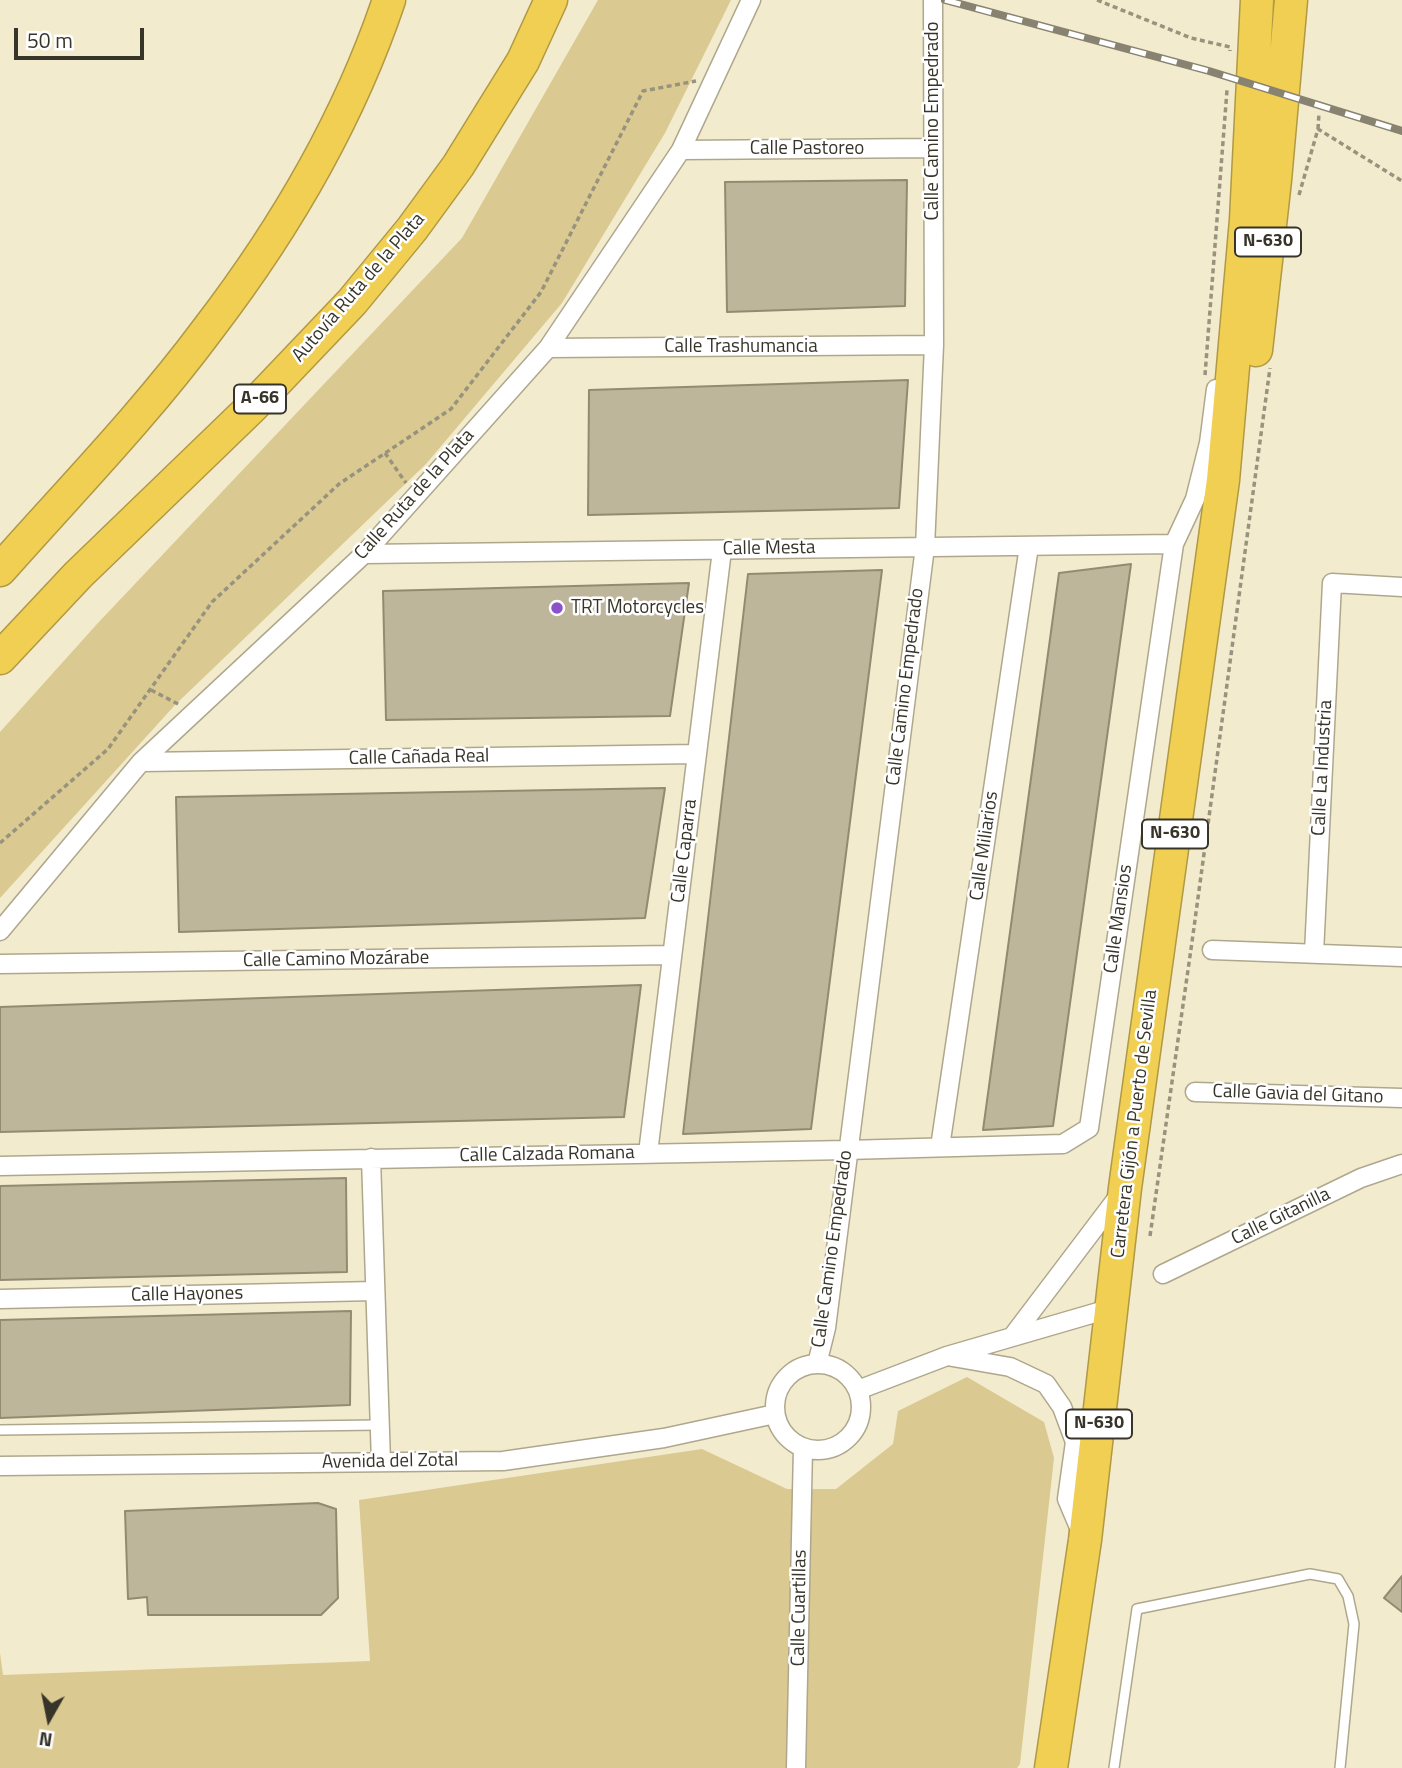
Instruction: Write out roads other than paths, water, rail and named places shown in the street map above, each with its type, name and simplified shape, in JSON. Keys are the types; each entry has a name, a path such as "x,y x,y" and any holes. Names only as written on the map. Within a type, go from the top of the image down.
{"highway":[{"path":"0,570 152,398 207,331 247,276 286,216 335,130 388,0"},
{"name":"Autovía Ruta de la Plata","path":"0,658 78,575 252,407 352,302 412,229 458,166 523,61 551,0"},
{"path":"523,61 562,0"},
{"name":"Carretera Gijón a Puerto de Sevilla","path":"1051,1768 1085,1540 1125,1188 1223,480 1247,220 1257,0"},
{"name":"Carretera Gijón a Puerto de Sevilla","path":"1223,480 1249,414 1291,0"}],"street":[{"name":"Calle Ruta de la Plata","path":"0,931 141,762 364,554 548,348 681,150 751,0"},
{"name":"Calle Camino Empedrado","path":"817,1364 826,1328 925,547 934,345 933,3"},
{"name":"Calle Pastoreo","path":"681,150 933,148"},
{"name":"Calle Mansios","path":"1088,1128 1174,544 1195,499 1209,443 1220,359 1238,316"},
{"name":"Calle Trashumancia","path":"548,348 934,345"},
{"name":"Calle Mesta","path":"364,554 1174,544"},
{"name":"Calle Miliarios","path":"940,1147 1030,546"},
{"name":"Calle Caparra","path":"648,1153 722,550"},
{"name":"Calle La Industria","path":"1314,953 1332,583 1402,587"},
{"name":"Calle Cañada Real","path":"141,762 696,754"},
{"path":"1212,950 1402,957"},
{"name":"Calle Camino Mozárabe","path":"0,964 672,955"},
{"name":"Calle Gavia del Gitano","path":"1195,1092 1402,1098"},
{"name":"Calle Calzada Romana","path":"0,1166 1063,1144 1088,1128"},
{"path":"371,1158 381,1462"},
{"name":"Calle Gitanilla","path":"1163,1274 1361,1178 1402,1164"},
{"path":"1012,1337 1125,1188"},
{"name":"Calle Hayones","path":"0,1299 375,1291"},
{"path":"858,1390 947,1356 1112,1308"},
{"path":"947,1356 1010,1367 1046,1384 1062,1407 1075,1442 1067,1499 1085,1540"},
{"path":"817,1364 840,1369 850,1377 858,1390 862,1404 860,1419 851,1436 839,1446 825,1450 803,1448 786,1437 778,1425 774,1405 777,1390 783,1380 795,1370 817,1364"},
{"name":"Avenida del Zotal","path":"0,1466 503,1461 664,1438 775,1414"},
{"name":"Calle Cuartillas","path":"796,1768 803,1448"},
{"path":"1035,1768 1067,1659"}],"lane":[{"path":"0,1430 379,1425"},
{"path":"1114,1768 1137,1609 1310,1574 1338,1579 1348,1596 1353,1624 1340,1768"}],"railway":[{"path":"945,0 1209,71 1402,131"}],"place":[{"name":"TRT Motorcycles","path":"557,608"}]}
